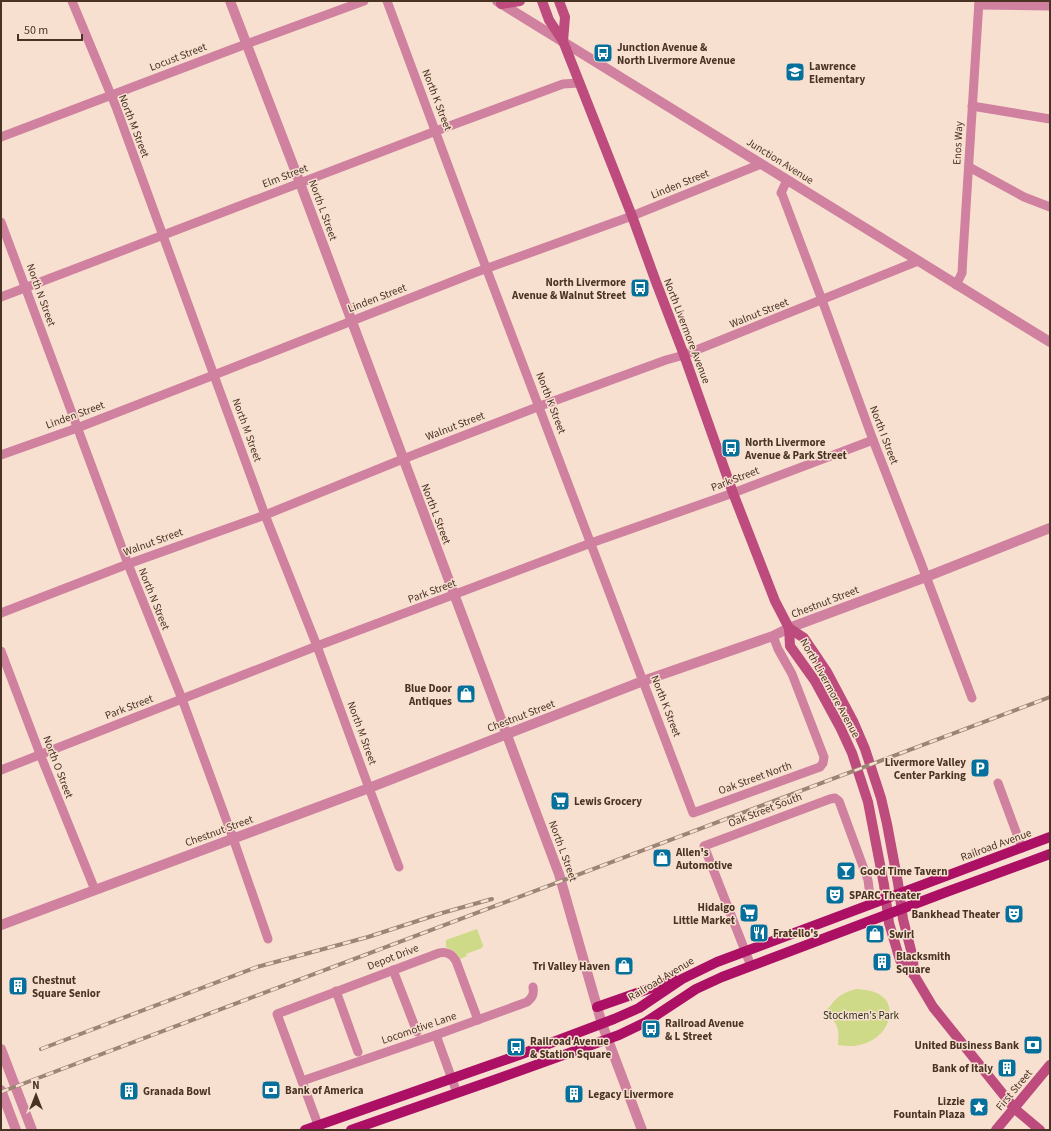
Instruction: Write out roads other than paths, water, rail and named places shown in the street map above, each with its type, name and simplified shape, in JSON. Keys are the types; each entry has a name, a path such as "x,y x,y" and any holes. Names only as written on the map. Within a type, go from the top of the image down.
{"main road":[{"path":"499,2 520,1"},
{"name":"North Livermore Avenue","path":"542,1 549,20 563,41 632,216 774,601 789,628 790,646 815,681 840,727 852,753 868,802 886,898 889,923 900,960 914,975"},
{"name":"North Livermore Avenue","path":"558,1 565,17 563,41"},
{"name":"North Livermore Avenue","path":"789,628 804,638 827,672 853,721 865,749 886,817 903,921 913,958 914,975"},
{"name":"Railroad Avenue","path":"305,1130 320,1128 602,1024 639,1008 676,982 717,962 1050,837"},
{"path":"351,1130 608,1039 646,1022 708,983 1050,854"},
{"path":"597,1007 694,972"},
{"path":"914,975 933,1007 1015,1109 1040,1130"},
{"name":"First Street","path":"996,1130 1050,1065"}],"street":[{"name":"North M Street","path":"72,1 116,107 265,515 317,646 399,867"},
{"name":"North L Street","path":"230,1 300,183 561,881 602,1024 642,1130"},
{"name":"Locust Street","path":"1,137 364,1"},
{"name":"North K Street","path":"387,1 693,814"},
{"name":"Junction Avenue","path":"499,2 1050,342"},
{"path":"979,3 1050,6"},
{"name":"Enos Way","path":"956,285 962,273 979,3"},
{"name":"Elm Street","path":"1,297 436,131 563,84 579,83"},
{"path":"972,106 1050,119"},
{"name":"Linden Street","path":"1,455 77,428 487,268 632,216 761,164"},
{"path":"969,167 1024,197 1050,208"},
{"name":"North I Street","path":"787,180 781,193 822,300 872,440 972,698"},
{"name":"North N Street","path":"1,222 128,564 182,699 233,838 268,940"},
{"name":"Walnut Street","path":"1,613 128,564 265,515 403,459 540,406 684,355 918,261"},
{"name":"Park Street","path":"1,770 317,646 733,493 872,440"},
{"name":"Chestnut Street","path":"1,925 369,788 643,681 773,636 789,628 926,577 1050,528"},
{"name":"Oak Street North","path":"693,814 820,767 823,763 824,757 794,681 773,636"},
{"name":"North O Street","path":"1,651 40,754 95,890"},
{"path":"998,783 1022,848"},
{"name":"Oak Street South","path":"745,952 704,846 796,811 835,798 839,801 868,880 871,904"},
{"path":"745,952 751,966"},
{"name":"Depot Drive","path":"302,1081 277,1014 439,953 450,953 454,956 478,1020"},
{"path":"393,970 417,1032"},
{"name":"Locomotive Lane","path":"302,1081 527,1002 532,998 534,993 533,987"},
{"path":"336,991 358,1052"},
{"path":"436,1035 457,1093"},
{"path":"1,1049 32,1130"},
{"path":"302,1081 320,1128"},
{"path":"1,1090 16,1130"}],"railway":[{"path":"1,1092 1050,697"},
{"path":"41,1049 257,967 368,937 442,913 492,899"}],"place":[{"name":"Junction Avenue & North Livermore Avenue","path":"603,53"},
{"name":"Lawrence Elementary","path":"795,72"},
{"name":"North Livermore Avenue & Walnut Street","path":"640,288"},
{"name":"North Livermore Avenue & Park Street","path":"731,448"},
{"name":"Blue Door Antiques","path":"466,694"},
{"name":"Livermore Valley Center Parking","path":"980,768"},
{"name":"Lewis Grocery","path":"560,801"},
{"name":"Allen's Automotive","path":"662,858"},
{"name":"Good Time Tavern","path":"846,871"},
{"name":"SPARC Theater","path":"835,895"},
{"name":"Hidalgo Little Market","path":"749,913"},
{"name":"Bankhead Theater","path":"1014,914"},
{"name":"Fratello's","path":"759,933"},
{"name":"Swirl","path":"875,934"},
{"name":"Blacksmith Square","path":"882,962"},
{"name":"Tri Valley Haven","path":"624,966"},
{"name":"Chestnut Square Senior","path":"18,986"},
{"name":"Railroad Avenue & L Street","path":"651,1029"},
{"name":"United Business Bank","path":"1033,1045"},
{"name":"Railroad Avenue & Station Square","path":"516,1047"},
{"name":"Bank of Italy","path":"1007,1068"},
{"name":"Bank of America","path":"271,1090"},
{"name":"Granada Bowl","path":"129,1091"},
{"name":"Legacy Livermore","path":"574,1094"},
{"name":"Lizzie Fountain Plaza","path":"979,1107"}],"park label":[{"name":"Stockmen's Park","path":"861,1015"}]}
